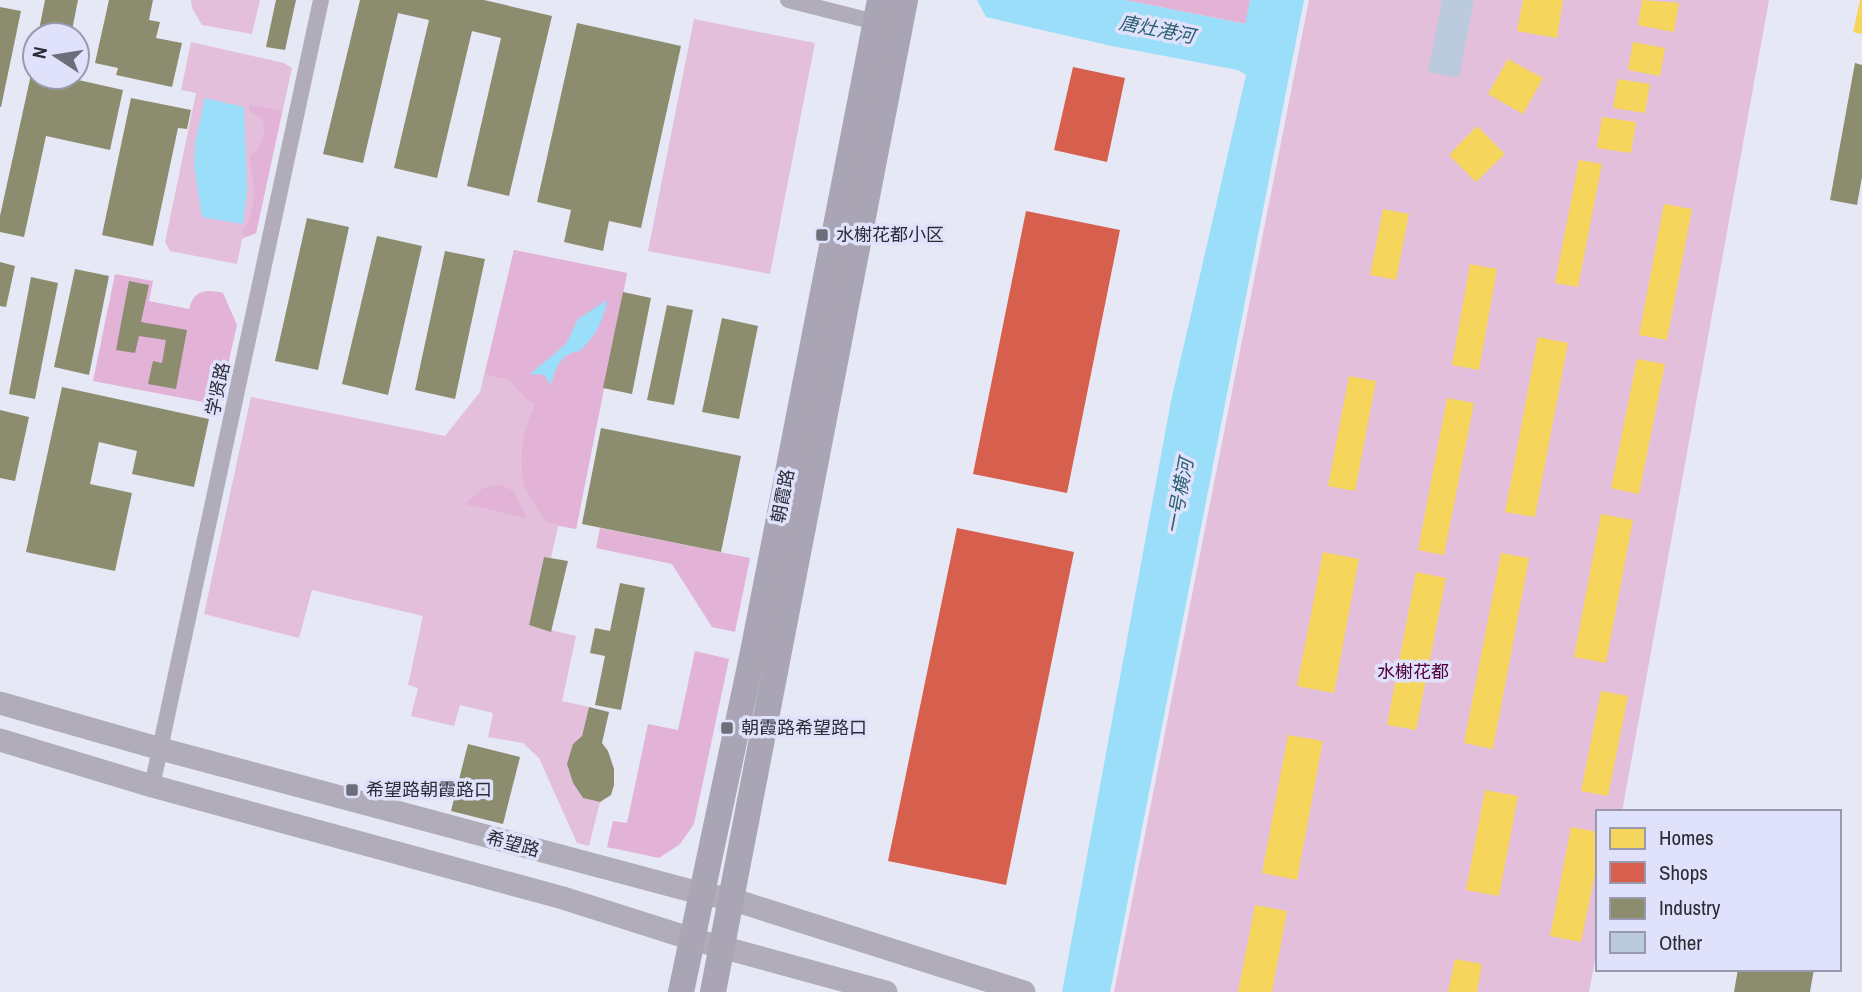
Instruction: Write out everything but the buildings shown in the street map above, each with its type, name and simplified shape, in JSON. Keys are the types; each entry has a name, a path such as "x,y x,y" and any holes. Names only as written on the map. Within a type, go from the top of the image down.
{"main road":[{"name":"朝霞路","path":"681,992 885,17 905,0"},
{"name":"朝霞路","path":"713,992 885,17"},
{"name":"希望路","path":"0,703 161,750 703,894 731,899 1024,992"},
{"path":"0,740 152,786 563,898 692,940 886,992"}],"street":[{"name":"学贤路","path":"152,786 321,0"},
{"path":"788,0 885,17"}],"green space":[{"path":"191,0 260,0 252,34 202,25 192,8"},
{"name":"水榭花都","path":"1309,0 1769,0 1622,810 1596,810 1596,955 1589,992 1114,992"},
{"path":"694,19 815,43 770,274 648,251"},
{"path":"191,42 284,63 292,68 256,233 242,239 237,264 170,251 165,242 196,93 181,90"},
{"path":"514,250 627,273 576,529 558,526 551,558 544,557 529,625 576,636 562,701 589,707 582,736 567,764 573,783 583,798 600,802 589,846 577,843 539,758 523,743 488,737 493,713 460,705 454,726 411,716 418,688 408,685 423,616 312,590 299,638 204,614 251,397 445,436 480,392"}],"shaded area":[{"path":"1125,0 1250,0 1246,24"},
{"path":"249,104 282,111 256,233 246,237 242,232 251,214 254,195 249,157 258,149 265,129 262,118 249,111"},
{"path":"514,250 627,273 576,529 546,522 526,489 522,467 523,445 535,403 526,399 510,380 485,374","holes":["606,301 571,352 558,363 550,384 544,375 531,374 567,344 596,307"]},
{"path":"115,274 153,281 149,301 189,309 194,298 201,292 223,293 237,325 219,405 93,381"},
{"path":"499,484 514,491 526,518 465,504 483,488"},
{"path":"600,528 750,558 735,632 712,627 672,564 596,548"},
{"path":"695,651 729,659 694,824 680,844 659,858 607,847 613,821 627,823 648,724 678,730"}],"water":[{"path":"977,0 1125,0 1245,24 1250,0 1304,0 1110,992 1062,992 1171,401 1246,75 1238,70 1107,45 986,17"},
{"path":"205,98 244,107 247,190 243,224 202,217 194,166 195,144"},
{"path":"607,300 604,315 594,334 580,351 563,358 551,385 544,375 530,374 566,344 578,319"}],"place":[{"name":"水榭花都小区","path":"822,235"},
{"name":"朝霞路希望路口","path":"727,728"},
{"name":"希望路朝霞路口","path":"352,790"}],"water label":[{"name":"唐灶港河","path":"1157,29"},
{"name":"一号横河","path":"1179,496"}]}
